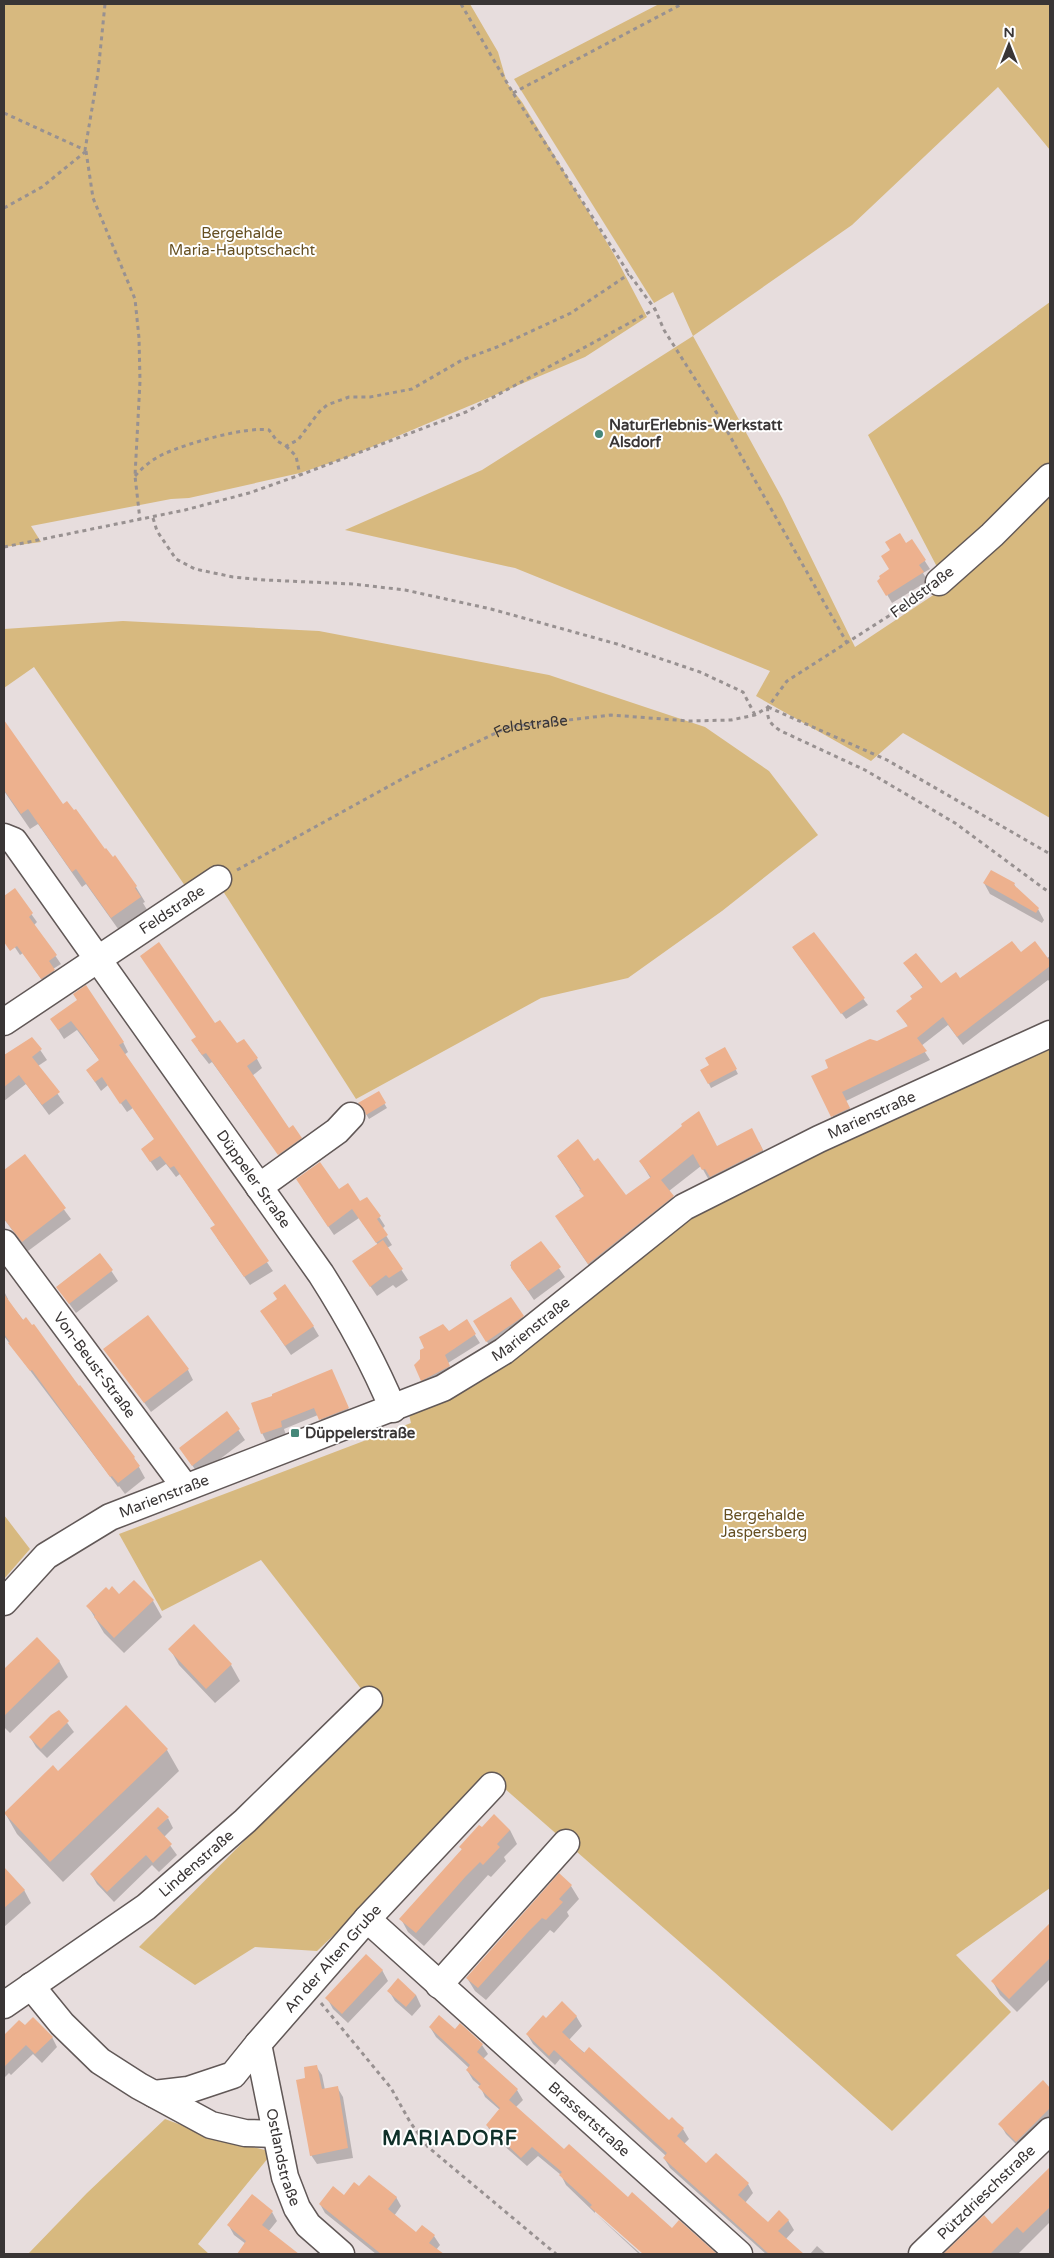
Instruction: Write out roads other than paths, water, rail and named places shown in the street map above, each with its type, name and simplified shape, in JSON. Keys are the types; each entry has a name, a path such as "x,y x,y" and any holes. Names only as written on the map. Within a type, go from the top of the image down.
{"street":[{"name":"Feldstraße","path":"939,582 992,535 1050,476"},
{"name":"Düppeler Straße","path":"4,837 14,841 260,1187 352,1321 376,1367 393,1409"},
{"name":"Feldstraße","path":"4,1022 218,879"},
{"name":"Marienstraße","path":"4,1602 46,1556 110,1517 393,1409 443,1388 504,1351 684,1207 819,1139 1050,1034"},
{"path":"260,1187 336,1131 351,1116"},
{"name":"Von-Beust-Straße","path":"4,1243 185,1487"},
{"name":"Lindenstraße","path":"4,2005 146,1907 245,1821 369,1700"},
{"name":"An der Alten Grube","path":"154,2094 188,2090 233,2075 367,1919 492,1786"},
{"path":"439,1985 566,1843"},
{"name":"Brassertstraße","path":"367,1919 739,2254"},
{"path":"31,1986 62,2024 100,2061 154,2094 211,2125 245,2133 276,2134"},
{"name":"Ostlandstraße","path":"258,2044 285,2177 297,2208 308,2224 341,2254"},
{"name":"Pützdrieschstraße","path":"922,2254 1050,2130"}],"place":[{"name":"NaturErlebnis-Werkstatt Alsdorf","path":"599,434"},
{"name":"Düppelerstraße","path":"295,1433"}],"district":[{"name":"MARIADORF","path":"450,2139"}],"park label":[{"name":"Bergehalde Maria-Hauptschacht","path":"242,242"},
{"name":"Bergehalde Jaspersberg","path":"764,1524"}]}
